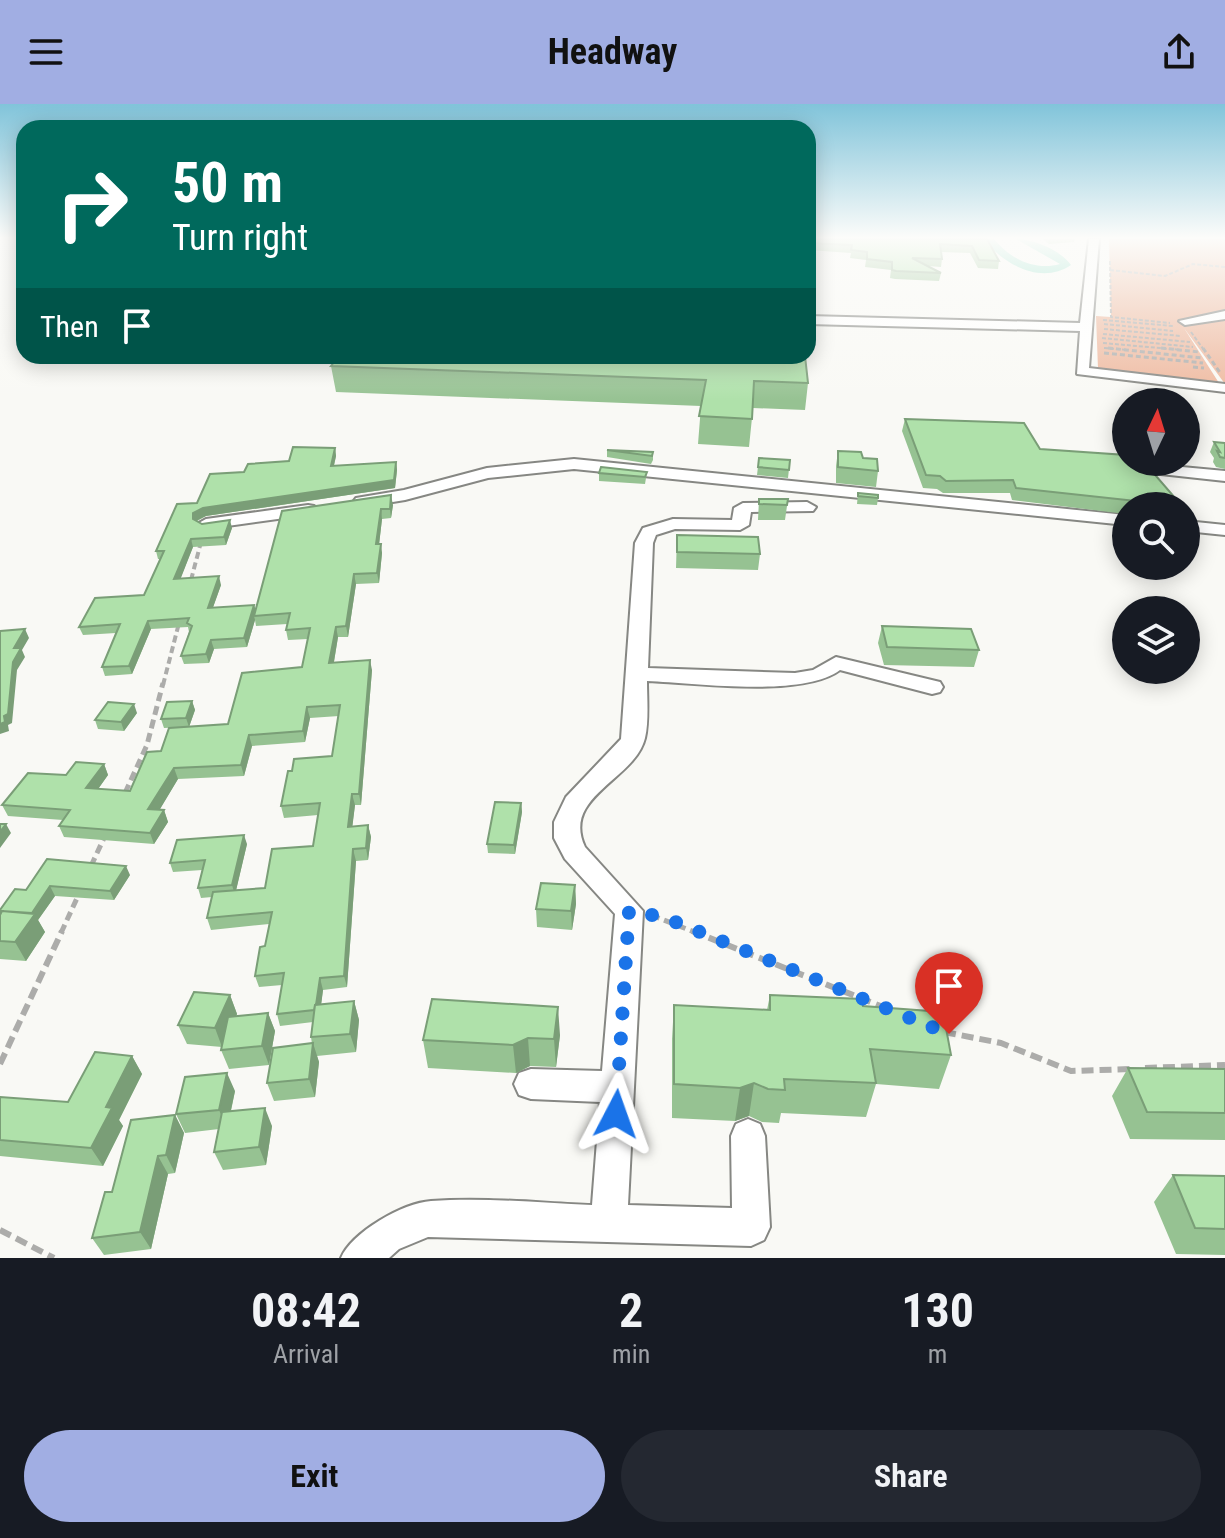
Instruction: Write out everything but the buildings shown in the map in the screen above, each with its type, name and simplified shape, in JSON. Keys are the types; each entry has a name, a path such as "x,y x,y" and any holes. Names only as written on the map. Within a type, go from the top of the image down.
{"street":[{"path":"1089,293 1082,371 1225,388"},
{"path":"1182,326 1225,315"},
{"path":"816,320 1086,327"},
{"path":"206,524 405,495 497,471 574,464 1112,519"},
{"path":"1200,474 1225,476"},
{"path":"609,1224 629,911 607,885 576,857 566,842 567,822 572,806 581,794 616,763 633,739 644,543 649,532 673,524 740,525 743,508 807,507"},
{"path":"1200,527 1225,530"},
{"path":"637,674 795,680 820,675 836,663 932,687"},
{"path":"531,1084 618,1087"},
{"path":"360,1258 386,1236 428,1219 751,1227 748,1136"}],"path":[{"path":"1110,293 1111,317 1182,326 1225,379"},
{"path":"1103,334 1140,323 1182,326"},
{"path":"1140,323 1163,364"},
{"path":"1103,334 1182,326"},
{"path":"1103,334 1146,333 1188,337"},
{"path":"1103,334 1190,342"},
{"path":"1103,334 1193,347"},
{"path":"1103,334 1154,348 1199,352"},
{"path":"1103,334 1157,353 1202,358"},
{"path":"1104,353 1203,363"},
{"path":"190,583 206,524"},
{"path":"120,803 147,745 182,613"},
{"path":"87,876 107,832"},
{"path":"0,1064 80,890"},
{"path":"629,911 663,917 892,1011"},
{"path":"934,1028 949,1034 1001,1043 1071,1071 1225,1065"},
{"path":"0,1230 54,1258"}],"shaded area":[{"path":"1110,293 1225,293 1225,384 1184,328 1219,383 1098,369 1096,316 1111,317"}],"route":[{"path":"616,1114 629,911 663,917 949,1034"}]}
